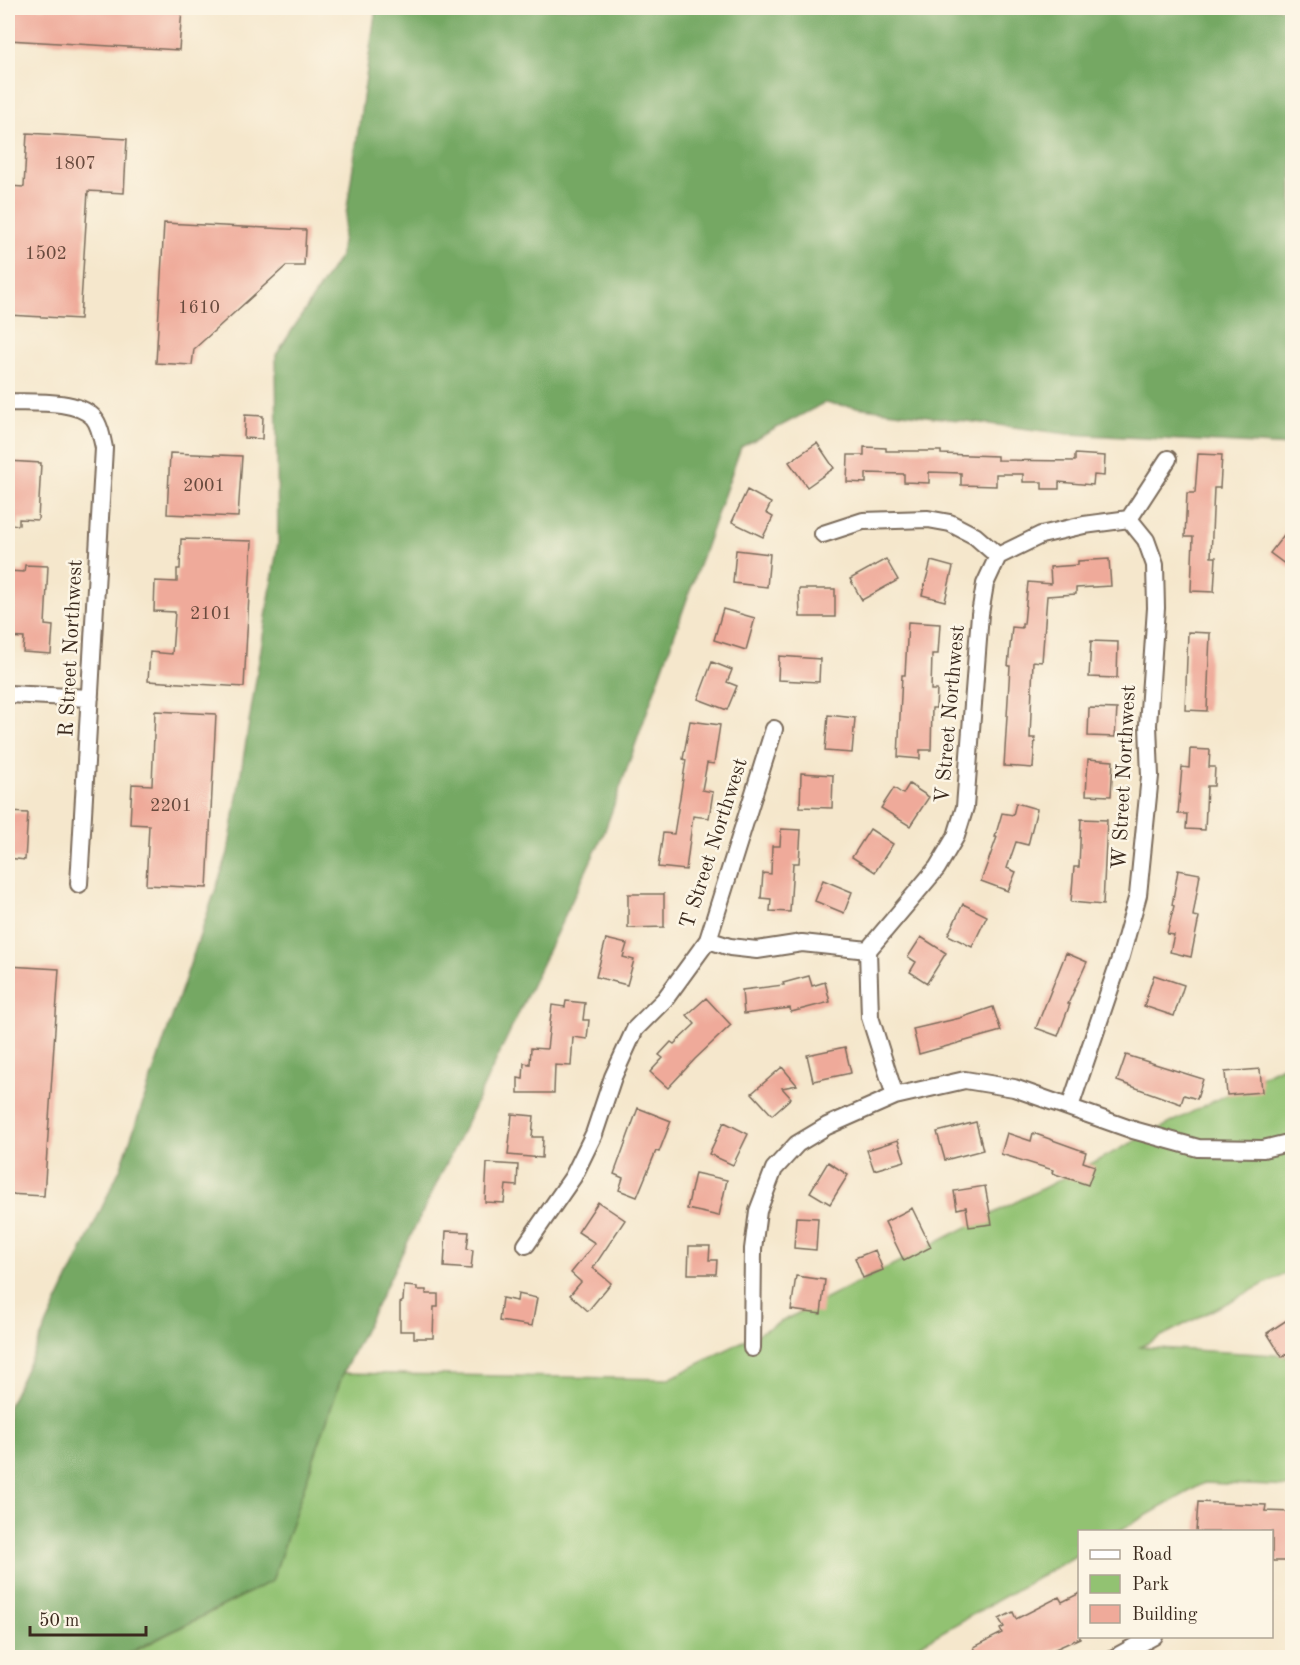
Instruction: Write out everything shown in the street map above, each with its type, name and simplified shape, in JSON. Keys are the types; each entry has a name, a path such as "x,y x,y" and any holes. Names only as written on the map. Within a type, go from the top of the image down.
{"street":[{"name":"R Street Northwest","path":"8,402 71,405 93,417 99,428 104,448 79,884"},
{"path":"823,534 863,521 928,519 950,523 958,527 975,536 998,556 1041,535 1084,525 1129,519 1168,459"},
{"name":"W Street Northwest","path":"1070,1107 1121,956 1138,895 1150,776 1148,725 1156,608 1155,565 1146,540 1129,519"},
{"name":"V Street Northwest","path":"868,950 937,868 956,836 965,807 980,614 985,584 998,556"},
{"path":"8,694 90,698"},
{"name":"T Street Northwest","path":"526,1245 573,1177 594,1134 613,1077 635,1029 665,999 708,940 774,729"},
{"path":"708,940 730,947 757,950 802,943 868,950 870,1017 895,1096"},
{"path":"752,1348 753,1249 758,1210 774,1169 798,1144 827,1126 895,1096 964,1080 1014,1088 1133,1130 1198,1148 1263,1149 1293,1142"},
{"path":"1114,1658 1150,1638"}],"green space":[{"path":"376,8 1292,8 1292,446 1068,434 824,403 741,447 604,833 465,1126 343,1373 272,1581 121,1657 8,1657 8,1407 121,1167 228,853 278,543 276,355 340,256"},
{"path":"1292,1061 1292,1270 1140,1347 1292,1356 1292,1487 1204,1483 1121,1530 1078,1530 1078,1555 898,1657 121,1658 272,1581 343,1373 669,1379"}],"building":[{"path":"8,8 182,8 179,50 8,40"},
{"path":"27,133 127,139 124,193 88,191 80,319 8,315 8,186 24,187"},
{"path":"164,223 306,230 304,266 286,266 194,349 192,365 156,363"},
{"path":"245,415 263,416 262,439 244,438"},
{"path":"817,443 834,468 807,487 789,462"},
{"path":"864,447 886,448 886,451 941,451 941,454 997,456 997,460 1075,461 1075,454 1105,456 1104,476 1094,475 1093,485 1059,482 1059,489 1042,489 1042,482 1023,482 1023,474 996,474 996,486 961,485 961,473 929,472 929,483 904,482 904,474 866,473 866,483 847,482 848,455 864,455"},
{"path":"170,453 242,456 238,517 167,514"},
{"path":"1198,454 1222,455 1220,488 1214,488 1211,557 1216,557 1214,592 1191,591 1193,537 1185,537 1187,493 1195,493"},
{"path":"8,461 41,463 38,520 19,519 19,525 8,524"},
{"path":"747,490 771,503 766,513 773,517 763,537 732,522"},
{"path":"1293,523 1293,570 1270,553"},
{"path":"181,539 252,541 244,687 148,681 150,652 172,654 175,612 154,611 155,581 177,582"},
{"path":"736,550 770,554 767,587 733,583"},
{"path":"886,559 898,580 862,600 850,579"},
{"path":"1109,559 1111,586 1076,588 1076,594 1047,596 1042,662 1033,661 1030,738 1035,738 1033,768 1004,766 1012,627 1022,628 1024,624 1028,582 1051,584 1050,567 1078,565 1078,561"},
{"path":"931,561 953,567 945,601 922,595"},
{"path":"25,565 48,566 45,625 53,626 51,654 23,652 24,638 8,637 8,571 24,572"},
{"path":"799,589 835,589 835,617 800,617"},
{"path":"723,609 755,618 746,650 714,640"},
{"path":"908,622 940,624 938,654 932,654 931,690 937,690 936,708 932,708 931,750 920,750 920,759 898,757 902,675 905,675"},
{"path":"1188,632 1210,633 1207,711 1185,710"},
{"path":"1091,641 1118,642 1117,678 1089,677"},
{"path":"779,656 820,659 819,682 778,680"},
{"path":"712,662 732,670 727,682 737,686 727,710 698,699"},
{"path":"1089,708 1117,709 1115,737 1088,736"},
{"path":"155,711 216,714 207,888 146,885 149,825 130,824 132,784 152,785"},
{"path":"828,715 855,718 852,753 825,751"},
{"path":"690,721 720,725 714,764 707,763 702,790 713,792 709,818 693,816 686,870 658,867 663,833 674,834"},
{"path":"1190,749 1210,750 1209,767 1215,767 1214,786 1207,786 1205,830 1186,829 1187,814 1178,814 1182,767 1189,768"},
{"path":"1088,759 1113,761 1111,796 1086,795"},
{"path":"801,773 833,775 832,808 800,807"},
{"path":"909,784 929,797 910,826 881,808 894,788 903,794"},
{"path":"1016,803 1037,809 1028,845 1016,842 1007,868 1016,872 1008,891 981,881 997,837 995,837 1002,813 1013,815"},
{"path":"8,812 28,813 25,860 8,858"},
{"path":"1081,819 1107,820 1103,905 1071,902 1074,867 1079,867"},
{"path":"781,829 801,830 799,863 793,863 790,912 770,911 771,899 761,898 763,873 771,874 772,846 780,846"},
{"path":"870,829 893,844 875,872 852,857"},
{"path":"1178,870 1200,874 1193,916 1199,917 1191,957 1170,952 1174,935 1167,934 1174,906 1172,905"},
{"path":"823,880 852,892 844,913 815,901"},
{"path":"628,894 664,894 664,927 628,928"},
{"path":"963,904 987,916 972,947 948,935"},
{"path":"921,937 946,953 927,983 910,972 916,962 908,957"},
{"path":"606,939 627,944 623,957 634,960 627,985 596,977"},
{"path":"1066,953 1087,962 1068,1004 1070,1004 1058,1036 1036,1028"},
{"path":"8,966 59,969 44,1196 8,1194"},
{"path":"1154,975 1184,985 1174,1016 1144,1006"},
{"path":"809,976 812,986 825,982 830,1002 791,1012 790,1008 744,1014 742,990 784,985 783,983"},
{"path":"706,998 731,1025 668,1088 650,1072 663,1058 659,1055 671,1042 674,1044 695,1024 687,1015"},
{"path":"566,1001 585,1003 583,1020 589,1020 587,1039 573,1037 571,1066 555,1065 554,1093 518,1093 518,1078 523,1079 524,1063 530,1064 531,1048 547,1049 552,1005 565,1007"},
{"path":"993,1007 1001,1031 919,1054 913,1029 960,1018"},
{"path":"845,1047 851,1073 813,1081 807,1055"},
{"path":"1126,1055 1203,1079 1197,1099 1184,1095 1181,1104 1117,1081"},
{"path":"782,1067 797,1085 782,1088 791,1098 772,1115 752,1093"},
{"path":"1260,1069 1262,1092 1227,1095 1225,1072"},
{"path":"638,1108 671,1121 637,1197 619,1190 623,1178 614,1174"},
{"path":"512,1114 534,1116 532,1137 543,1137 542,1158 508,1155"},
{"path":"724,1122 748,1134 733,1165 709,1154"},
{"path":"976,1122 983,1150 945,1160 937,1132"},
{"path":"1007,1133 1031,1141 1033,1133 1086,1152 1083,1162 1095,1166 1088,1185 1052,1173 1053,1170 1001,1154"},
{"path":"898,1140 905,1161 874,1170 867,1150"},
{"path":"828,1162 848,1175 830,1204 810,1192"},
{"path":"487,1163 518,1165 517,1186 506,1185 504,1203 485,1202"},
{"path":"695,1173 727,1180 719,1216 687,1209"},
{"path":"985,1186 992,1224 969,1227 966,1207 957,1209 954,1191"},
{"path":"598,1202 625,1220 593,1268 611,1283 588,1311 570,1295 581,1282 571,1273 595,1243 578,1232"},
{"path":"912,1208 931,1247 904,1261 885,1222"},
{"path":"796,1217 818,1218 816,1250 794,1248"},
{"path":"446,1231 469,1232 467,1249 473,1250 471,1269 444,1267"},
{"path":"689,1246 710,1246 709,1260 717,1260 716,1274 688,1274"},
{"path":"875,1250 883,1270 863,1278 855,1258"},
{"path":"796,1276 825,1280 821,1314 791,1310"},
{"path":"404,1286 426,1290 426,1294 438,1294 438,1307 434,1307 433,1338 414,1338 414,1331 400,1331 400,1303 403,1301"},
{"path":"518,1294 537,1298 532,1326 499,1321 502,1298 517,1301"},
{"path":"1293,1316 1293,1350 1282,1357 1267,1333"},
{"path":"1198,1502 1266,1505 1265,1511 1293,1512 1293,1561 1273,1561 1273,1530 1196,1530"},
{"path":"1078,1594 1078,1638 1080,1638 1035,1658 979,1658 974,1647 1002,1633 1000,1629 1004,1627 999,1619 1013,1612 1016,1619 1059,1597 1062,1602"}]}
